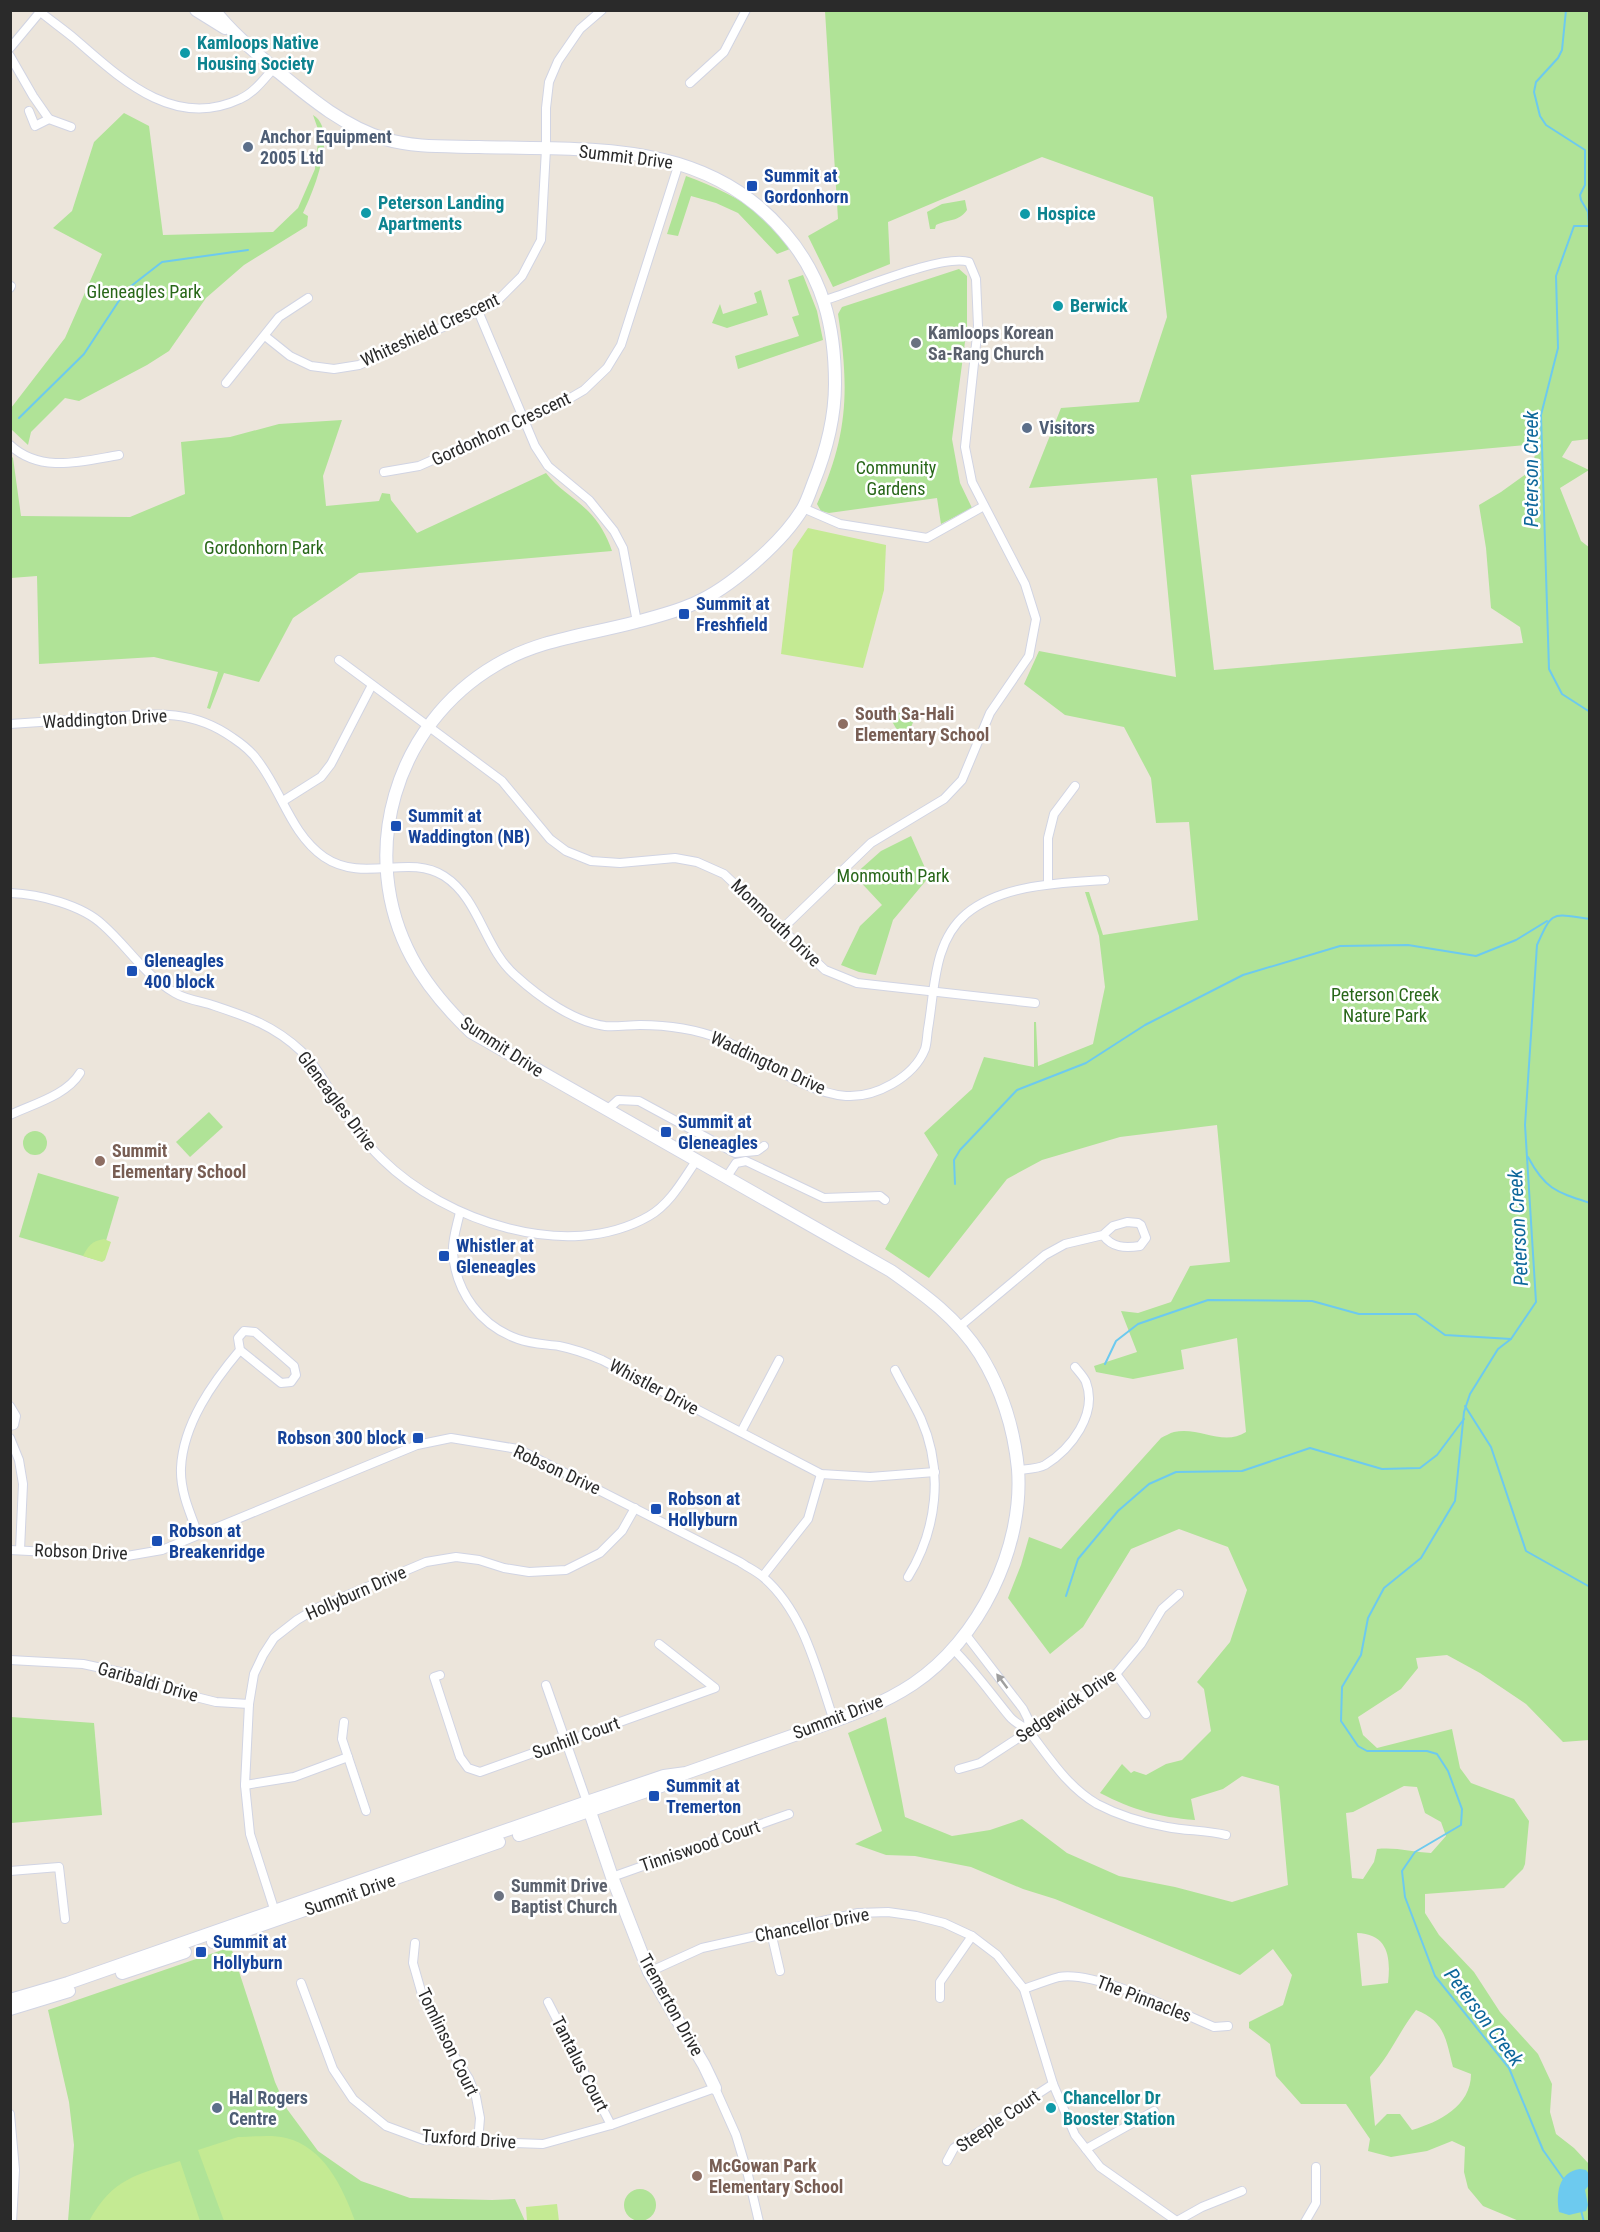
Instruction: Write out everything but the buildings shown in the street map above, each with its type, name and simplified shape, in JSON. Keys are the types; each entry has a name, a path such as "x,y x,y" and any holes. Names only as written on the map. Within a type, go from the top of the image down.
{"main road":[{"name":"Summit Drive","path":"10,2009 588,1807 664,1776 686,1773 868,1709 896,1694 933,1669 954,1650 966,1635 987,1603 1001,1570 1016,1513 1018,1470 1002,1397 978,1352 959,1327 935,1302 891,1271 471,1032 432,989 411,957 397,924 386,868 389,818 397,787 409,757 427,725 466,684 517,653 544,644 637,622 692,605 734,580 770,547 803,508 824,456 834,410 835,360 825,300 797,247 776,222 752,202 714,177 679,163 634,154 426,146 389,141 359,130 319,105 231,32 196,10"},
{"name":"Summit Drive","path":"214,10 231,32"},
{"name":"Tremerton Drive","path":"588,1807 649,1972 704,2065 715,2088"},
{"name":"Summit Drive","path":"10,2000 276,1916"}],"street":[{"name":"Whiteshield Crescent","path":"265,336 290,357 311,366 334,369 359,365 494,304 510,290 522,276 538,246 543,228 546,108 549,82 558,61 580,29 602,10"},
{"path":"690,83 724,52 746,10"},
{"path":"10,48 39,11 72,36 114,74 145,93 176,106 207,108 241,99 253,91 274,68"},
{"path":"10,56 49,119 71,127"},
{"path":"29,111 35,126 49,119"},
{"name":"Gordonhorn Crescent","path":"384,472 419,466 560,404 584,390 607,368 621,345 679,163"},
{"path":"783,928 871,843 944,799 962,780 990,713 1029,656 1035,619 1025,584 972,482 965,447 978,326 976,279 969,262 962,259 909,271 825,300"},
{"path":"226,383 279,317 308,298"},
{"path":"478,311 535,446 548,466 589,500 603,515 623,548 637,622"},
{"path":"10,445 42,463 64,465 119,455"},
{"path":"803,508 840,524 927,538 984,506"},
{"name":"Monmouth Drive","path":"339,660 502,781 550,839 566,851 591,861 620,863 675,858 697,862 724,874 825,970 857,983 1035,1003"},
{"path":"282,801 321,777 331,764 372,685"},
{"name":"Waddington Drive","path":"10,724 165,713 192,717 219,727 258,760 298,832 315,851 335,864 355,870 411,867 446,876 461,890 478,916 490,944 513,975 569,1015 605,1026 643,1025 689,1029 722,1040 813,1088 845,1096 871,1095 902,1078 916,1065 925,1049 938,959 950,931 966,914 990,898 1048,884 1105,880"},
{"path":"1048,884 1048,838 1054,814 1075,786"},
{"name":"Gleneagles Drive","path":"10,893 30,893 65,903 102,923 151,977 178,994 252,1018 285,1037 303,1053 315,1068 351,1123 383,1160 418,1189 460,1212 498,1225 560,1235 585,1234 624,1227 651,1215 678,1189 696,1161"},
{"path":"10,1115 64,1090 75,1082 80,1073"},
{"path":"607,1110 618,1100 639,1101 735,1153 757,1151 764,1146"},
{"path":"726,1178 736,1163 746,1161 824,1198 880,1196 885,1200"},
{"name":"Whistler Drive","path":"460,1212 454,1244 456,1270 464,1293 476,1312 504,1333 520,1340 580,1351 602,1360 821,1474 870,1477 935,1472"},
{"path":"959,1327 1045,1255 1065,1244 1103,1234 1113,1226 1133,1222 1141,1225 1146,1238 1140,1246 1124,1247 1108,1242 1103,1234"},
{"path":"244,1331 255,1332 294,1366 296,1375 291,1382 281,1383 240,1350 238,1338 244,1331"},
{"path":"198,1534 183,1489 181,1469 184,1447 194,1420 206,1398 240,1350"},
{"path":"741,1432 779,1360"},
{"path":"1018,1470 1044,1466 1074,1441 1085,1418 1089,1395 1085,1380 1075,1367"},
{"path":"894,1370 921,1419 930,1445 935,1472 934,1506 930,1524 919,1558 908,1577"},
{"path":"10,1406 15,1410 16,1416 14,1425 10,1426"},
{"path":"10,1438 19,1460 23,1484 15,1550"},
{"name":"Robson Drive","path":"15,1550 127,1556 162,1550 417,1445 451,1438 518,1449 740,1562 763,1576 795,1616 834,1720"},
{"path":"763,1576 808,1519 821,1474"},
{"name":"Hollyburn Drive","path":"276,1916 250,1834 245,1785 249,1704 254,1674 274,1638 317,1608 426,1562 456,1557 529,1572 566,1570 600,1553 622,1531 635,1508"},
{"name":"Sedgewick Drive","path":"959,1769 980,1763 1116,1674 1141,1644 1162,1609 1179,1594"},
{"path":"966,1635 1023,1709 1028,1719 1029,1731"},
{"name":"Sunhill Court","path":"440,1675 434,1677 460,1757 468,1768 480,1772 715,1688 659,1644"},
{"path":"954,1650 975,1671 1010,1717 1019,1726 1029,1731 1068,1782 1097,1804 1140,1821 1167,1827 1208,1830 1226,1835"},
{"name":"Garibaldi Drive","path":"10,1660 83,1664 134,1675 180,1693 216,1702 249,1704"},
{"path":"1116,1674 1146,1714"},
{"name":"Tremerton Drive","path":"546,1685 588,1807"},
{"path":"344,1722 342,1739 366,1811"},
{"path":"245,1785 294,1777 348,1757"},
{"name":"Tinniswood Court","path":"612,1876 789,1815"},
{"path":"10,1871 59,1867 65,1918"},
{"name":"Chancellor Drive","path":"649,1972 702,1948 858,1913 888,1912 916,1916 944,1923 972,1936 997,1955 1024,1989 1053,2084 1075,2135 1100,2167 1177,2221"},
{"path":"771,1932 780,1971"},
{"path":"940,1998 940,1982 972,1936"},
{"name":"Tomlinson Court","path":"415,1942 413,1963 423,1998 441,2035 469,2079 476,2097 480,2118 478,2142"},
{"name":"The Pinnacles","path":"1024,1989 1061,1977 1087,1978 1111,1985 1214,2027 1228,2026"},
{"name":"Tuxford Drive","path":"301,1983 333,2069 353,2099 386,2126 424,2140 543,2144 611,2125 715,2088"},
{"name":"Tantalus Court","path":"548,2002 611,2125"},
{"name":"Steeple Court","path":"947,2161 954,2148 1053,2084"},
{"name":"Tremerton Drive","path":"715,2088 736,2135 759,2222"},
{"path":"1086,2149 1154,2111"},
{"path":"10,2114 15,2170 12,2222"},
{"path":"1305,2222 1317,2202 1316,2167"},
{"path":"1177,2221 1202,2207 1242,2191"}],"green space":[{"name":"Peterson Creek Nature Park","path":"825,11 1589,11 1589,439 1572,441 1562,457 1589,470 1560,488 1581,541 1590,548 1589,1740 1563,1742 1526,1704 1480,1673 1447,1655 1416,1658 1418,1668 1401,1689 1358,1717 1363,1735 1377,1748 1452,1729 1460,1768 1471,1783 1514,1799 1529,1821 1525,1864 1504,1888 1425,1894 1425,1913 1439,1935 1474,1972 1500,2012 1538,2054 1552,2084 1550,2112 1556,2134 1589,2164 1589,2221 1519,2221 1483,2206 1468,2188 1464,2172 1465,2147 1452,2141 1427,2151 1391,2157 1368,2151 1370,2139 1346,2104 1301,2104 1276,2076 1270,2044 1249,2028 1249,2022 1283,2005 1292,1975 1273,1949 1240,1975 971,1867 915,1856 886,1855 855,1844 882,1831 848,1733 886,1717 905,1817 952,1836 990,1830 1022,1819 1067,1853 1119,1876 1175,1887 1232,1902 1288,1885 1279,1786 1242,1776 1223,1789 1191,1799 1195,1820 1146,1812 1100,1793 1122,1764 1131,1773 1134,1771 1146,1775 1166,1764 1182,1760 1211,1731 1204,1689 1197,1682 1230,1642 1247,1590 1228,1547 1179,1529 1131,1549 1083,1627 1050,1654 1008,1598 1029,1537 1061,1549 1161,1438 1172,1432 1183,1431 1220,1437 1237,1436 1246,1432 1237,1338 1181,1350 1184,1369 1133,1379 1096,1372 1094,1366 1137,1352 1121,1311 1138,1313 1171,1302 1190,1266 1230,1262 1217,1125 1120,1137 1042,1160 1007,1179 929,1278 885,1249 938,1155 924,1133 972,1089 984,1057 1034,1067 1034,1022 1036,1022 1038,1066 1093,1044 1105,987 1099,936 1085,892 1089,892 1103,935 1198,920 1189,822 1156,823 1151,778 1124,727 1065,715 1024,684 1039,651 1176,677 1157,478 1029,488 1061,408 1139,402 1167,317 1153,197 1042,157 888,222 890,264 833,287 808,236 838,219","holes":["1536,444 1533,469 1479,505 1486,548 1491,608 1520,627 1523,643 1214,670 1191,475","1404,1786 1417,1787 1425,1813 1441,1822 1446,1836 1431,1853 1377,1849 1374,1862 1363,1879 1352,1878 1346,1813 1353,1812","1357,1933 1367,1934 1381,1942 1389,1964 1388,1983 1362,1986","1416,2010 1426,2014 1439,2026 1446,2040 1453,2067 1471,2074 1470,2085 1459,2104 1433,2122 1412,2130 1400,2114 1387,2114 1375,2126 1370,2077"]},
{"name":"Gleneagles Park","path":"124,113 149,126 163,235 273,232 298,208 315,169 319,132 313,115 320,123 324,134 324,147 322,162 303,213 308,216 307,226 244,265 206,298 169,351 79,401 65,398 31,432 28,445 11,429 11,408 65,338 102,254 53,228 72,211 94,142"},
{"path":"686,176 721,190 763,217 790,249 777,254 738,213 716,203 691,196 678,236 667,234"},
{"path":"965,200 967,210 964,214 936,225 935,229 930,229 927,212 942,204"},
{"name":"Community Gardens","path":"959,269 967,276 967,327 952,439 960,483 972,508 941,524 937,498 829,513 821,511 817,504 835,455 844,410 844,365 838,314 842,307"},
{"path":"803,275 817,311 823,340 738,369 735,356 799,336 792,317 799,315 788,280"},
{"path":"761,290 768,315 727,328 712,323 720,304 723,314 757,303 754,293"},
{"name":"Gordonhorn Park","path":"342,420 323,476 326,506 379,501 382,493 390,494 391,500 417,533 546,473 592,515 608,540 612,551 359,573 293,618 259,682 224,673 210,709 207,708 218,672 154,657 39,664 37,576 11,578 11,456 21,516 130,517 185,494 181,442 230,437 279,424"},
{"path":"808,528 886,545 884,590 863,668 781,654 793,550"},
{"path":"910,709 915,718 907,736 897,730 889,716"},
{"name":"Monmouth Park","path":"911,836 929,877 893,920 876,975 841,965 860,926 882,905 854,875 881,851"},
{"path":"209,1112 223,1127 190,1157 176,1142"},
{"path":"35,1131 43,1135 47,1143 43,1151 35,1155 27,1151 23,1143 27,1135"},
{"path":"38,1173 119,1197 100,1261 19,1237"},
{"path":"104,1239 111,1242 105,1260 102,1262 83,1256 91,1244"},
{"path":"11,1717 94,1723 102,1815 11,1823"},
{"path":"231,1947 275,2082 287,2109 318,2151 361,2181 410,2198 515,2199 525,2221 68,2221 74,2145 69,2102 48,2010"},
{"path":"238,2137 286,2138 311,2150 330,2170 355,2221 224,2221 198,2150"},
{"path":"180,2161 200,2221 89,2221 107,2195 127,2180"},
{"path":"640,2189 651,2194 656,2205 651,2216 640,2221 629,2216 624,2205 629,2194"},
{"path":"557,2204 559,2221 527,2221 526,2207"}],"water":[{"path":"1580,2169 1586,2170 1589,2174 1589,2185 1585,2190 1588,2205 1586,2211 1569,2215 1559,2212 1560,2185 1567,2174"}],"waterway":[{"name":"Peterson Creek","path":"1566,10 1562,50 1558,58 1536,82 1534,92 1540,116 1546,125 1585,150 1585,185 1580,195 1588,212 1589,226 1574,226 1556,276 1558,348 1541,415 1549,669 1562,694 1590,712"},
{"path":"19,418 84,354 126,290 162,262 248,250"},
{"name":"Peterson Creek","path":"1565,2181 1543,2150 1509,2068 1435,1976 1405,1897 1402,1871 1415,1852 1461,1825 1462,1809 1448,1771 1437,1754 1427,1751 1367,1751 1358,1746 1341,1721 1342,1687 1361,1655 1368,1618 1384,1588 1421,1558 1455,1501 1464,1412 1470,1394 1498,1349 1511,1339 1536,1302 1525,1125 1537,945 1547,925 1555,917 1590,919"},
{"path":"955,1184 954,1160 960,1150 1017,1090 1086,1063 1145,1025 1243,975 1340,946 1408,945 1476,956 1516,940 1547,921"},
{"path":"1528,1157 1546,1183 1568,1196 1590,1203"},
{"path":"1105,1364 1116,1341 1138,1324 1208,1300 1312,1301 1359,1314 1416,1314 1445,1335 1511,1339"},
{"path":"1465,1406 1491,1447 1526,1551 1590,1587"},
{"path":"1066,1596 1078,1559 1118,1511 1149,1484 1176,1472 1242,1471 1310,1448 1382,1469 1420,1468 1437,1455 1464,1419"},
{"name":"Peterson Creek","path":"1581,2210 1584,2222"}],"place":[{"name":"Kamloops Native Housing Society","path":"185,53"},
{"name":"Anchor Equipment 2005 Ltd","path":"248,147"},
{"name":"Summit at Gordonhorn","path":"752,186"},
{"name":"Peterson Landing Apartments","path":"366,213"},
{"name":"Hospice","path":"1025,214"},
{"name":"Berwick","path":"1058,306"},
{"name":"Kamloops Korean Sa-Rang Church","path":"916,343"},
{"name":"Visitors","path":"1027,428"},
{"name":"Summit at Freshfield","path":"684,614"},
{"name":"South Sa-Hali Elementary School","path":"843,724"},
{"name":"Summit at Waddington (NB)","path":"396,826"},
{"name":"Gleneagles 400 block","path":"132,971"},
{"name":"Summit at Gleneagles","path":"666,1132"},
{"name":"Summit Elementary School","path":"100,1161"},
{"name":"Whistler at Gleneagles","path":"444,1256"},
{"name":"Robson 300 block","path":"418,1438"},
{"name":"Robson at Hollyburn","path":"656,1509"},
{"name":"Robson at Breakenridge","path":"157,1541"},
{"name":"Summit at Tremerton","path":"654,1796"},
{"name":"Summit Drive Baptist Church","path":"499,1896"},
{"name":"Summit at Hollyburn","path":"201,1952"},
{"name":"Hal Rogers Centre","path":"217,2108"},
{"name":"Chancellor Dr Booster Station","path":"1051,2108"},
{"name":"McGowan Park Elementary School","path":"697,2176"}]}
